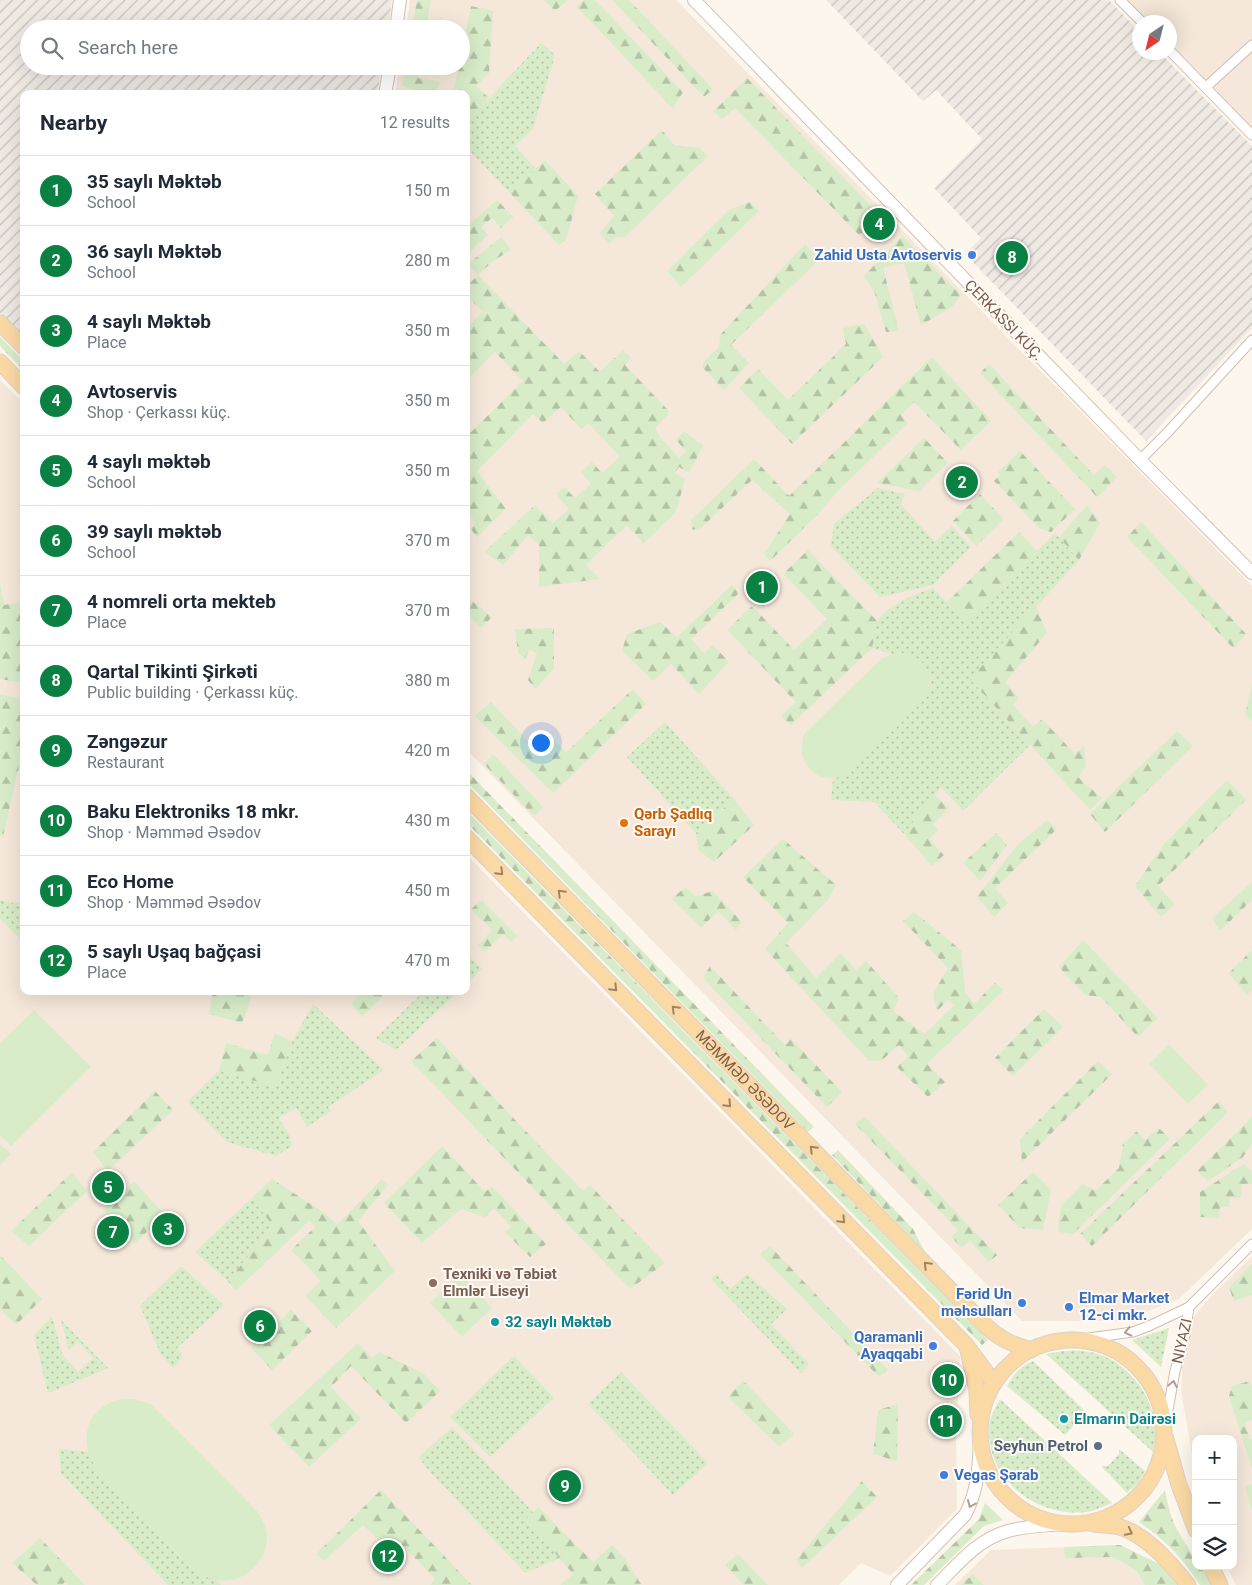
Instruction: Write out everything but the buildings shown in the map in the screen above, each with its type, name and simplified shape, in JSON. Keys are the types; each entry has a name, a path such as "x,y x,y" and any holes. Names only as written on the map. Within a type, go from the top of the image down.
{"main road":[{"path":"0,324 20,343"},
{"path":"0,362 20,382"},
{"name":"MƏMMƏD ƏSƏDOV","path":"470,800 986,1326 1002,1340 1031,1350"},
{"name":"MƏMMƏD ƏSƏDOV","path":"470,841 966,1345 994,1383"},
{"path":"980,1439 985,1401 994,1383 1004,1370 1017,1359 1031,1350 1048,1344 1066,1341 1088,1342 1108,1348 1126,1359 1142,1373 1154,1391 1161,1411 1164,1432 1194,1525"},
{"path":"966,1345 977,1391 980,1439 984,1460 993,1479 1006,1496 1022,1510 1041,1519 1062,1524 1106,1525 1121,1528 1139,1537 1167,1559 1188,1585"},
{"path":"1081,1524 1105,1518 1127,1506 1139,1495 1150,1481 1157,1466 1164,1432"},
{"path":"1157,1466 1190,1515"},
{"path":"1213,1570 1220,1585"}],"street":[{"path":"397,20 400,0"},
{"path":"694,0 1252,573"},
{"path":"1120,0 1135,15"},
{"path":"1206,87 1252,45"},
{"path":"1177,58 1252,135"},
{"path":"386,90 388,75"},
{"path":"1140,460 1252,340"},
{"name":"NIYAZI","path":"1164,1432 1175,1371 1185,1335 1189,1307 1252,1244"},
{"path":"1066,1341 1133,1332 1189,1307"},
{"path":"897,1585 965,1515 976,1491 980,1439"},
{"path":"937,1585 975,1547 995,1536 1008,1531 1062,1524"}],"shaded area":[{"path":"0,0 392,0 389,20 20,20 20,75 380,75 378,90 20,90 20,334 0,313"},
{"path":"410,0 676,0 1252,586 1252,1229 1179,1299 1123,1321 1022,1321 470,753 470,90 396,90 398,75 470,75 470,20 407,20"},
{"path":"826,0 1109,0 1132,24 1132,60 1167,60 1252,146 1252,328 1146,441 965,254 981,238 934,188 982,139 936,90 923,101"},
{"path":"1127,0 1252,0 1252,129 1177,51 1177,15 1142,15"},
{"path":"0,380 20,400 20,995 470,995 470,858 960,1356 956,1435 957,1509 890,1576 861,1563 839,1585 0,1585"},
{"path":"1252,1256 1252,1585 1236,1585 1228,1570 1237,1570 1237,1435 1192,1435 1192,1455 1181,1390 1183,1351 1193,1318 1213,1294"},
{"path":"1120,1545 1159,1564 1177,1585 955,1585 991,1550"}],"green space":[{"path":"417,0 431,0 428,20 414,20"},
{"path":"544,0 568,0 555,11"},
{"path":"584,0 595,0 683,92 673,109 576,7"},
{"path":"612,0 629,0 713,89 704,97"},
{"path":"471,6 493,11 489,73 476,86 489,98 471,118 470,90 454,90 457,75 470,75 470,20 468,20"},
{"path":"541,43 555,55 533,129 515,146 536,169 510,193 470,151 470,119"},
{"path":"404,75 418,75 418,78 440,82 437,90 414,90 402,86"},
{"path":"747,78 881,216 859,235 735,108 722,119 714,111"},
{"path":"662,130 675,146 699,147 708,156 625,237 615,238 609,244 600,233 614,216 595,194"},
{"path":"545,160 578,196 566,240 559,245 510,193"},
{"path":"497,200 513,217 501,228 492,218 481,227 488,235 470,251 470,224"},
{"path":"750,202 759,211 681,287 667,271 729,210"},
{"path":"902,236 961,295 952,307 921,325 904,263 883,268 899,331 886,332 874,291 864,276"},
{"path":"501,237 511,250 493,261 478,275 470,266 470,262"},
{"path":"805,244 820,259 731,345 749,363 724,390 703,368 703,363 719,347 720,335"},
{"path":"478,275 564,364 579,351 600,372 623,350 631,358 625,365 669,413 655,428 660,437 679,458 686,451 676,440 684,431 703,446 689,473 679,467 675,473 685,479 676,512 643,544 627,525 586,565 600,579 539,587 539,545 528,535 503,565 484,552 535,505 553,523 569,509 556,494 564,487 575,498 591,484 581,472 592,462 602,473 620,457 588,423 581,429 561,407 543,423 533,414 477,471 506,509 477,537 470,528 476,523 470,516 470,433 523,381 495,352 470,378 470,324 483,312 470,299 470,283"},
{"path":"864,324 883,357 792,444 739,388 758,369 788,400 846,344 843,328"},
{"path":"0,337 20,357 20,367 0,346"},
{"path":"932,357 991,421 961,450 914,402 901,415 908,423 770,561 764,554 790,514 752,480 701,528 692,530 691,520 754,459 789,496"},
{"path":"989,364 1094,475 1105,465 1117,477 1097,497 980,373"},
{"path":"924,438 948,463 919,491 877,483"},
{"path":"1020,451 1075,509 1051,532 1040,529 994,481 1000,475 998,472"},
{"path":"878,488 905,494 901,504 935,542 952,526 971,547 933,585 880,597 831,546 834,524"},
{"path":"980,494 1004,519 976,546 953,521"},
{"path":"1087,505 1100,523 1079,560 1059,537"},
{"path":"1141,522 1246,634 1233,648 1127,537"},
{"path":"1019,532 1037,551 965,621 947,602"},
{"path":"1055,533 1079,560 970,679 1030,745 963,811 941,787 904,834 874,802 831,800 833,779 850,772 926,698 929,686 928,673 904,653 892,654 872,648 877,623 883,614 896,604 933,588 965,621"},
{"path":"808,550 877,621 872,648 791,725 781,716 796,702 727,630 752,606 794,650 827,619 783,574"},
{"path":"0,583 4,605 20,602 20,682 0,679"},
{"path":"732,585 739,593 691,639 704,653 713,645 729,662 699,694 671,664 653,681 622,651 627,634 660,622 677,637"},
{"path":"470,599 492,617 481,628 470,616"},
{"path":"1036,606 1047,633 1005,682 1019,698 1013,705 1033,727 1042,719 1075,754 1084,746 1086,766 1078,777 1102,798 1090,810 970,679"},
{"path":"554,628 554,669 535,689 528,680 537,653 529,650 525,659 518,653 515,629"},
{"path":"904,653 918,659 926,669 928,690 926,698 850,772 838,778 829,778 813,772 803,757 804,734 881,659 892,654"},
{"path":"1252,684 1252,721 1245,715"},
{"path":"633,689 646,704 553,793 475,716 491,702 537,751 552,737 566,752"},
{"path":"0,694 20,699 20,762 3,837 0,836"},
{"path":"665,722 734,799 696,833 627,757"},
{"path":"1177,731 1193,746 1105,832 1090,814"},
{"path":"493,754 543,807 534,816 484,764"},
{"path":"470,774 814,1127 808,1132 470,785"},
{"path":"1227,780 1246,800 1158,886 1175,904 1161,917 1135,886 1164,844"},
{"path":"934,794 949,808 933,824 938,830 929,839 944,855 932,866 904,834"},
{"path":"734,799 754,825 714,862 698,850 696,833"},
{"path":"470,814 988,1340 982,1345 470,826"},
{"path":"1047,820 1057,829 995,888 1008,903 994,917 977,897 1017,845"},
{"path":"996,833 1007,845 980,881 963,863"},
{"path":"783,839 836,885 828,900 786,943 816,978 841,953 856,970 866,961 899,998 893,1011 925,1034 954,1005 948,1000 937,1011 933,994 948,968 903,921 914,912 961,950 965,992 974,1004 995,983 1004,990 927,1064 945,1082 928,1097 897,1067 908,1056 899,1045 881,1061 869,1061 765,949 788,923 743,877"},
{"path":"1252,882 1252,900 1220,931 1212,918"},
{"path":"685,887 696,896 713,891 742,922 736,930 718,911 701,928 672,899"},
{"path":"0,900 20,902 20,938 0,919"},
{"path":"482,900 517,936 511,942 503,934 485,952 478,945 492,930 471,909"},
{"path":"1083,940 1158,1018 1138,1037 1101,997 1085,995 1059,967"},
{"path":"1252,950 1252,990 1247,995 1229,973"},
{"path":"470,957 482,969 470,980"},
{"path":"710,966 785,1045 791,1039 842,1092 827,1107 703,978"},
{"path":"212,995 252,995 242,1023 209,1014"},
{"path":"359,995 384,995 362,1017 351,1003"},
{"path":"420,995 455,995 396,1050 376,1038"},
{"path":"313,1004 384,1070 328,1107 331,1111 307,1127 296,1108 279,1118 290,1136 292,1146 276,1156 227,1142 188,1101 219,1071 275,1087 292,1042"},
{"path":"1044,1009 1063,1027 1013,1076 995,1058"},
{"path":"34,1010 91,1067 11,1146 0,1135 0,1043"},
{"path":"275,1033 292,1042 275,1087 219,1071 226,1043 268,1055"},
{"path":"437,1038 583,1191 590,1185 665,1263 630,1289 411,1061"},
{"path":"1169,1044 1208,1085 1188,1104 1149,1064"},
{"path":"1098,1061 1112,1074 1022,1162 1020,1139"},
{"path":"155,1091 173,1110 108,1171 93,1152"},
{"path":"1219,1101 1228,1112 1092,1246 1080,1234"},
{"path":"864,1116 997,1255 989,1262 970,1241 962,1248 951,1237 958,1230 855,1124"},
{"path":"1252,1117 1252,1144 1243,1157 1208,1181 1197,1171"},
{"path":"1159,1128 1170,1139 1073,1234 1058,1232 1061,1205 1083,1184 1095,1191 1119,1168 1123,1143 1137,1131 1145,1140"},
{"path":"0,1144 11,1154 0,1165"},
{"path":"442,1146 485,1192 492,1186 546,1244 530,1257 505,1232 511,1226 494,1208 485,1217 461,1209 422,1243 384,1203"},
{"path":"838,1150 913,1229 925,1252 832,1155"},
{"path":"1244,1164 1252,1172 1252,1184 1242,1184 1241,1198 1230,1198 1229,1207 1220,1207 1219,1218 1200,1217 1200,1192"},
{"path":"72,1172 87,1191 29,1246 11,1231"},
{"path":"1033,1172 1051,1190 1043,1230 1020,1228 998,1205"},
{"path":"272,1179 326,1214 337,1225 382,1179 388,1185 358,1221 395,1271 336,1328 305,1296 321,1281 291,1250 315,1227 310,1220 236,1291 228,1281 273,1226 252,1198"},
{"path":"134,1181 165,1215 135,1243 103,1210"},
{"path":"252,1198 273,1226 228,1281 195,1252"},
{"path":"770,1246 888,1370 879,1377 760,1254"},
{"path":"0,1255 42,1299 16,1325 0,1309"},
{"path":"1252,1264 1252,1295 1234,1301 1229,1287"},
{"path":"181,1266 224,1305 177,1348 183,1356 174,1368 161,1355 140,1306"},
{"path":"461,1274 492,1308 462,1337 430,1303"},
{"path":"716,1274 730,1289 747,1274 787,1309 771,1324 809,1364 801,1373 711,1279"},
{"path":"291,1310 312,1331 272,1370 251,1348"},
{"path":"52,1317 63,1356 78,1372 93,1358 78,1342 69,1350 61,1320 108,1368 48,1393 34,1335"},
{"path":"1169,1328 1161,1367 1132,1340"},
{"path":"358,1343 372,1358 379,1352 423,1373 440,1391 406,1423 351,1366 331,1387 361,1419 309,1467 269,1425"},
{"path":"1063,1351 1098,1354 1123,1368 1134,1379 1150,1404 1154,1418 1156,1433 1153,1452 1046,1354"},
{"path":"514,1356 554,1398 490,1457 450,1417"},
{"path":"1033,1361 1086,1412 1065,1435 1007,1386 1018,1371"},
{"path":"621,1372 708,1463 673,1495 588,1404"},
{"path":"743,1380 794,1434 779,1447 728,1397"},
{"path":"1250,1381 1252,1387 1252,1420 1245,1423 1250,1439 1252,1439 1252,1469 1229,1396 1232,1386"},
{"path":"134,1399 151,1404 257,1511 266,1529 266,1546 259,1562 245,1575 227,1580 218,1580 207,1577 190,1567 96,1468 89,1454 87,1442 88,1427 91,1420 106,1404 119,1400"},
{"path":"1000,1399 1112,1503 1096,1510 1068,1512 1050,1509 1018,1491 1005,1478 996,1463 990,1446 989,1427"},
{"path":"898,1404 897,1461 873,1454 878,1410"},
{"path":"452,1427 533,1512 526,1519 560,1558 525,1573 424,1465 419,1457"},
{"path":"59,1449 88,1452 96,1468 190,1567 204,1576 219,1581 221,1585 168,1585 61,1473"},
{"path":"1119,1449 1145,1471 1138,1483 1127,1493 1101,1466 1108,1466 1119,1454"},
{"path":"862,1481 877,1497 802,1568 796,1560"},
{"path":"1252,1484 1252,1511 1245,1487"},
{"path":"381,1490 472,1585 430,1585 435,1579 399,1542 390,1551 363,1525 324,1561 316,1554"},
{"path":"1165,1490 1175,1526 1192,1555 1192,1570 1203,1570 1213,1585 1200,1585 1173,1550 1139,1522"},
{"path":"985,1503 1003,1520 984,1526 924,1585 911,1585 979,1519"},
{"path":"538,1507 593,1562 612,1545 623,1556 641,1584 560,1585 573,1574 526,1519"},
{"path":"40,1538 85,1585 68,1585 65,1582 62,1585 37,1585 12,1563"},
{"path":"1120,1545 1159,1564 1177,1585 1145,1585 1137,1571 1113,1557 1065,1558 1064,1547"},
{"path":"738,1554 768,1585 744,1585 725,1565"},
{"path":"973,1574 984,1585 961,1585"}],"place":[{"name":"Avtoservis","path":"879,224"},
{"name":"Zahid Usta Avtoservis","path":"972,255"},
{"name":"Qartal Tikinti Şirkәti","path":"1012,257"},
{"name":"36 saylı Məktəb","path":"962,482"},
{"name":"35 saylı Məktəb","path":"762,587"},
{"name":"Qәrb Şadlıq Sarayı","path":"624,823"},
{"name":"4 saylı məktəb","path":"108,1187"},
{"name":"4 saylı Məktəb","path":"168,1229"},
{"name":"4 nomreli orta mekteb","path":"113,1232"},
{"name":"Texniki və Təbiət Elmlər Liseyi","path":"433,1283"},
{"name":"Fərid Un məhsulları","path":"1022,1303"},
{"name":"Elmar Market 12-ci mkr.","path":"1069,1307"},
{"name":"32 saylı Məktəb","path":"495,1322"},
{"name":"39 saylı məktəb","path":"260,1326"},
{"name":"Qaramanli Ayaqqabi","path":"933,1346"},
{"name":"Baku Elektroniks 18 mkr.","path":"948,1380"},
{"name":"Elmarın Dairəsi","path":"1064,1419"},
{"name":"Eco Home","path":"946,1421"},
{"name":"Seyhun Petrol","path":"1098,1446"},
{"name":"Vegas Şərab","path":"944,1475"},
{"name":"Zəngəzur","path":"565,1486"},
{"name":"5 saylı Uşaq bağçasi","path":"388,1556"}]}
